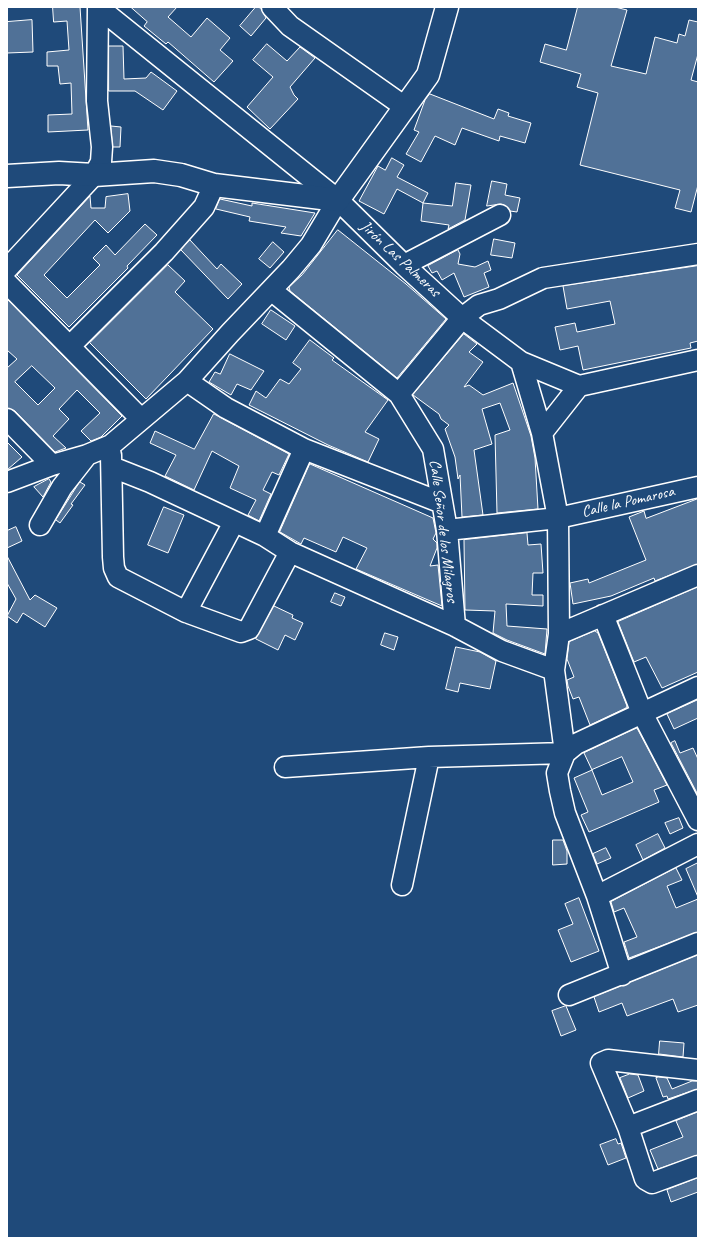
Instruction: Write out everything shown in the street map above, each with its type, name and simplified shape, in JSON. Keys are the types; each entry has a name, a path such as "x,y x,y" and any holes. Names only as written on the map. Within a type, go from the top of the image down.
{"main road":[{"path":"7,172 94,175 154,171 181,175 214,185 338,200 428,75 447,7"}],"street":[{"path":"7,269 94,175 101,162 102,147 97,101 98,7"},
{"name":"Jirón Las Palmeras","path":"98,7 338,200 404,265 462,318 521,362 578,386"},
{"path":"272,7 290,26 405,106"},
{"path":"70,346 164,252 204,207 214,185"},
{"path":"7,482 111,445 187,381 311,245 338,200"},
{"path":"404,265 500,215"},
{"path":"399,394 462,318 479,305 499,299 543,278 698,254"},
{"path":"7,283 141,419"},
{"name":"Calle Señor de los Milagros","path":"271,290 399,394 433,449 446,530 455,626"},
{"path":"542,433 578,386 698,360"},
{"path":"521,362 542,433 558,518 559,634 554,670 565,752 557,773 565,813 597,896 622,975"},
{"path":"187,381 226,408 304,450 442,503"},
{"path":"7,420 52,465"},
{"path":"111,445 114,568 118,577 186,612 241,632 249,629 290,552"},
{"path":"265,536 304,450"},
{"path":"40,524 62,487 87,454"},
{"path":"112,467 150,482 265,536 290,552 455,626 502,651 554,670"},
{"name":"Calle la Pomarosa","path":"446,530 558,518 698,487"},
{"path":"186,612 234,522"},
{"path":"559,634 698,575"},
{"path":"604,615 642,713 698,820"},
{"path":"285,767 429,757 565,752 576,744 698,687"},
{"path":"402,886 429,757"},
{"path":"597,896 698,844"},
{"path":"569,995 622,975 698,943"},
{"path":"698,1070 608,1060 601,1062 628,1127 645,1179 652,1183 698,1166"},
{"path":"628,1127 698,1100"}],"building":[{"path":"53,7 80,7 88,130 48,132 48,115 72,114 71,83 60,84 58,66 47,66 47,52 69,50 67,21 54,22"},
{"path":"131,7 177,7 168,17 191,37 207,18 230,38 220,50 233,61 214,82 168,42 166,44 144,26 147,22"},
{"path":"256,7 261,8 266,18 251,36 240,26"},
{"path":"578,7 615,7 627,10 611,66 646,74 655,37 677,43 679,34 685,36 689,20 698,22 698,54 691,80 698,82 698,185 691,212 675,208 680,190 580,165 598,93 577,87 581,74 540,62 545,44 566,50"},
{"path":"32,20 33,52 7,53 7,22"},
{"path":"267,44 287,61 300,47 315,58 290,87 298,99 270,129 247,107 273,77 253,60"},
{"path":"109,46 123,46 124,79 146,78 151,72 177,91 163,110 135,91 109,91"},
{"path":"430,94 494,119 498,109 509,113 508,116 531,123 525,143 500,136 499,141 462,128 455,145 435,136 421,162 406,154 419,132 414,130 425,100"},
{"path":"111,126 121,127 120,147 113,147"},
{"path":"392,158 404,165 397,177 428,193 423,203 397,189 384,214 359,201 378,166 385,170"},
{"path":"492,181 507,184 505,195 520,198 517,212 510,211 506,206 501,204 487,206"},
{"path":"456,183 471,185 465,220 448,229 449,225 421,221 423,203 452,206"},
{"path":"128,194 130,211 108,233 95,220 44,275 67,298 100,265 93,258 106,245 115,255 145,224 157,235 127,266 128,268 69,327 17,275 90,196 91,208 105,208 106,197"},
{"path":"220,199 252,206 252,203 315,213 301,236 281,233 286,227 249,221 250,217 216,209"},
{"path":"338,230 406,284 446,319 397,378 290,291 289,287 302,275"},
{"path":"494,239 515,243 512,258 491,255"},
{"path":"190,240 217,269 221,264 242,284 228,299 181,250"},
{"path":"273,242 284,252 270,268 259,259"},
{"path":"458,250 460,254 458,264 475,267 488,261 491,270 484,273 489,287 464,297 454,273 442,280 437,271 432,273 428,266"},
{"path":"168,265 185,281 175,292 213,329 146,399 90,343"},
{"path":"698,266 698,341 690,343 691,348 583,370 578,346 560,350 555,327 575,323 577,332 615,324 610,301 567,309 563,286"},
{"path":"7,299 122,416 101,437 91,441 81,431 100,413 77,390 59,409 69,419 53,436 66,448 55,452 15,411 7,408 7,368 17,359 7,350","holes":["32,366 55,388 38,405 15,382"]},
{"path":"271,310 295,326 286,340 262,324"},
{"path":"464,334 477,344 469,352 483,362 464,387 469,385 483,395 513,383 531,436 535,458 538,509 497,513 495,435 510,430 500,403 482,409 492,444 474,450 483,515 462,517 460,475 458,479 455,457 445,429 449,425 441,419 439,414 413,395"},
{"path":"310,340 334,358 332,360 388,400 365,432 379,439 368,462 328,445 249,405 256,391 266,398 280,379 289,384 301,369 293,363"},
{"path":"230,354 264,371 251,390 237,384 231,395 209,382 215,372 220,374"},
{"path":"214,414 289,454 279,475 272,472 263,490 271,494 259,521 248,515 256,500 230,488 239,466 212,451 194,490 165,476 176,455 150,443 155,431 194,449"},
{"path":"7,442 22,457 7,470"},
{"path":"310,464 433,518 436,533 433,539 437,543 437,548 430,566 438,565 442,606 356,569 367,548 343,537 336,552 304,538 301,544 280,532"},
{"path":"49,479 51,482 43,497 34,487"},
{"path":"80,482 85,485 71,504 73,505 60,523 56,520"},
{"path":"698,499 698,564 655,581 654,578 611,596 573,604 570,583 588,579 589,583 646,560 629,517 644,511 646,518"},
{"path":"164,507 184,515 168,553 148,545"},
{"path":"16,527 22,541 7,548 7,531"},
{"path":"527,533 528,545 541,544 543,573 533,573 532,595 543,595 543,606 506,604 507,626 547,629 545,654 507,640 493,633 495,611 465,610 464,540"},
{"path":"7,556 30,600 35,595 57,608 45,627 23,613 17,623 7,616 16,599 7,583"},
{"path":"698,587 698,672 662,688 646,657 634,662 618,622"},
{"path":"335,593 345,597 341,606 331,602"},
{"path":"274,606 293,615 292,618 303,623 295,640 285,635 278,650 256,639"},
{"path":"595,631 598,633 627,706 626,708 590,725 579,697 573,699 568,686 567,680 574,677 567,659 569,642"},
{"path":"385,633 398,637 394,650 381,645"},
{"path":"456,647 480,652 496,661 490,689 460,683 458,692 446,689"},
{"path":"698,700 698,718 674,729 667,714"},
{"path":"637,728 667,785 654,790 659,802 589,832 581,815 588,812 574,778 592,770 584,753","holes":["622,757 633,782 602,795 592,770"]},
{"path":"675,741 680,753 693,748 698,759 698,795 671,743"},
{"path":"679,818 683,828 670,834 665,823"},
{"path":"658,834 665,848 643,860 636,845"},
{"path":"553,840 563,840 567,851 567,864 553,865"},
{"path":"606,848 611,858 597,864 593,854"},
{"path":"698,863 698,897 686,869"},
{"path":"676,868 682,880 667,886 676,908 698,899 698,932 629,958 624,942 637,937 624,908 614,912 611,902"},
{"path":"579,898 599,951 571,962 558,930 573,924 565,904"},
{"path":"698,955 698,1005 678,1012 673,999 627,1016 622,1003 599,1012 594,997"},
{"path":"566,1006 576,1030 561,1036 552,1011"},
{"path":"660,1041 684,1043 683,1057 659,1054"},
{"path":"630,1074 638,1075 644,1091 628,1098 620,1078"},
{"path":"656,1078 667,1078 672,1089 692,1081 698,1081 698,1089 668,1099 667,1096 663,1097"},
{"path":"698,1112 698,1155 658,1169 650,1150 683,1137 676,1121"},
{"path":"616,1139 618,1144 621,1143 626,1158 608,1165 600,1145"},
{"path":"698,1178 698,1192 671,1202 667,1190"}]}
